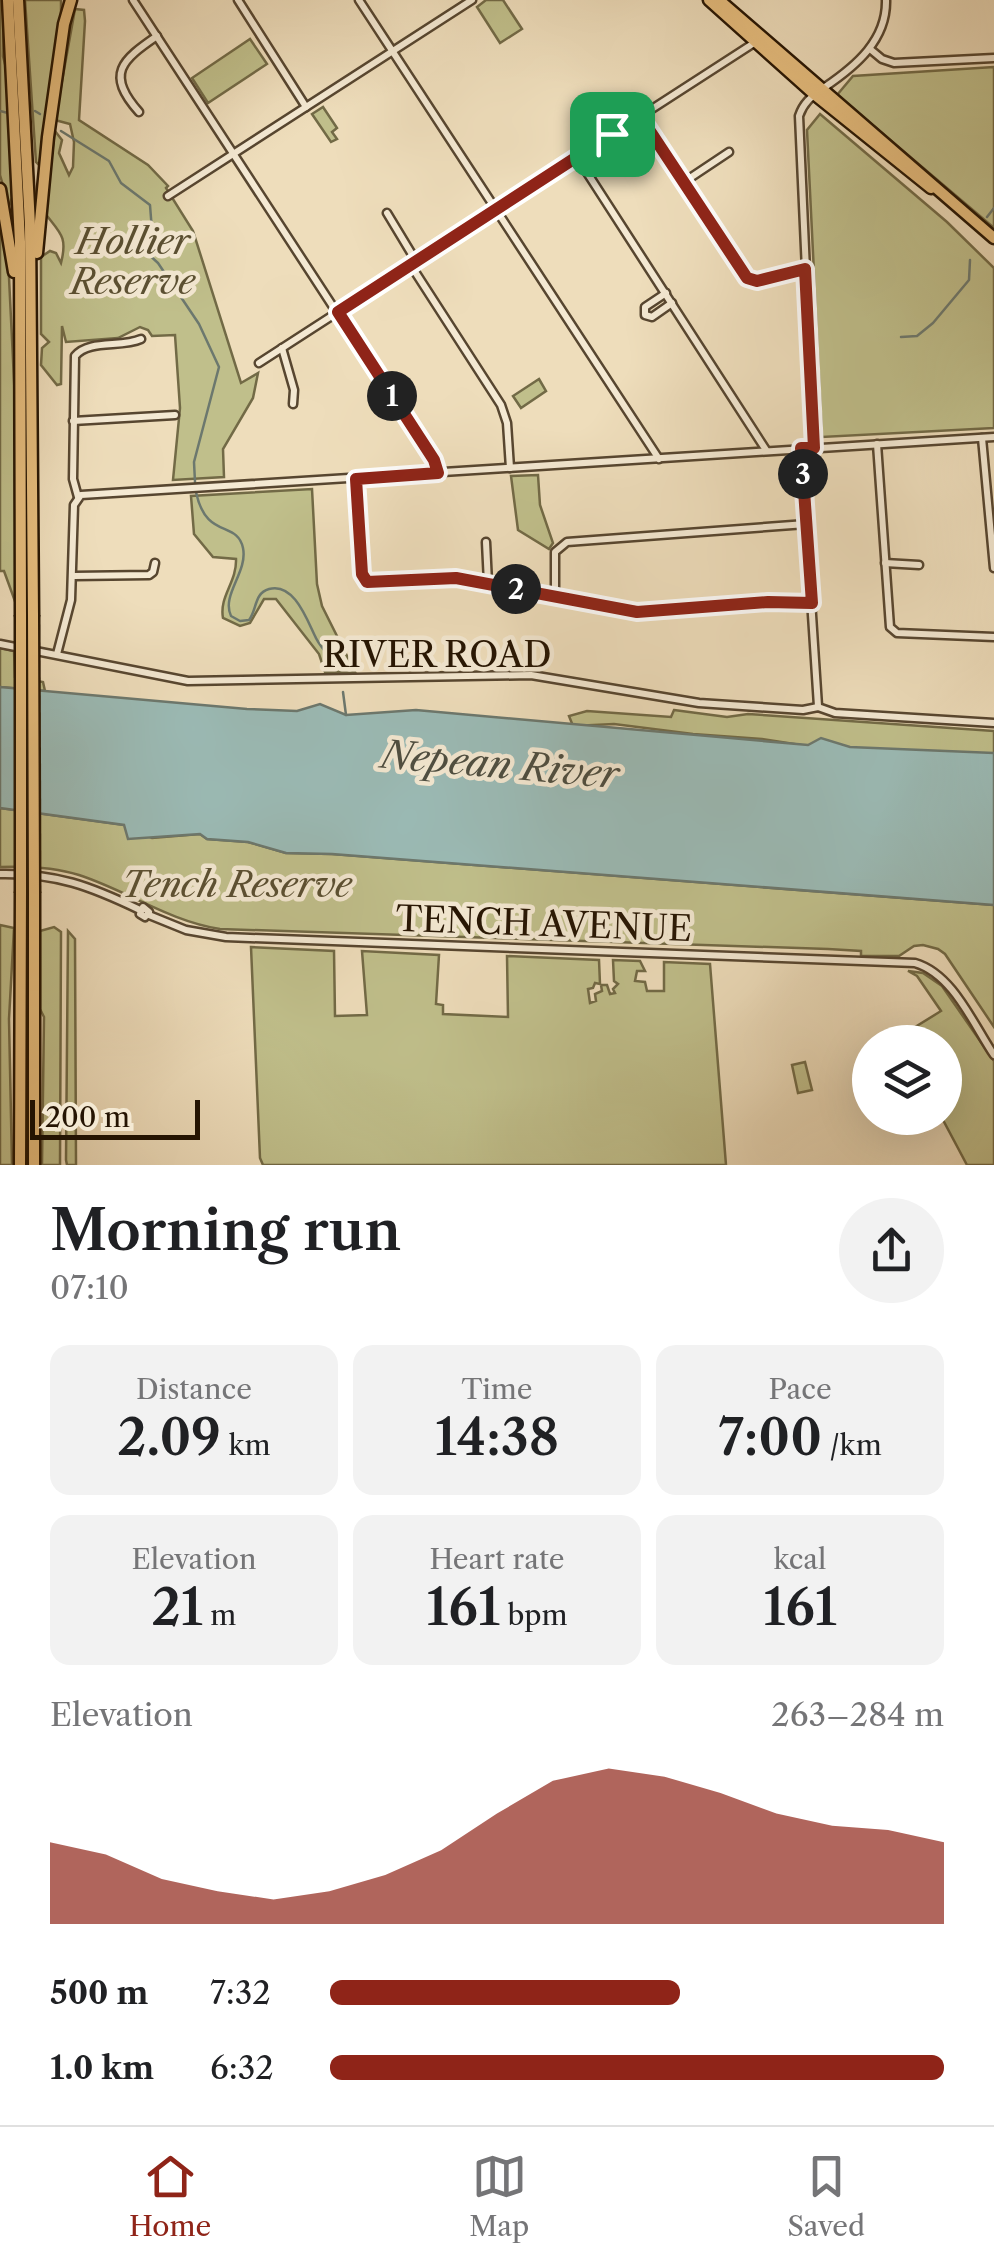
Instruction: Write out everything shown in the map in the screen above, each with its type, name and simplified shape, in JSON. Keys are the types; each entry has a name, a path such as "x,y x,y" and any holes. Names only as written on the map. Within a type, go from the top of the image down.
{"highway":[{"path":"8,0 20,100"},
{"path":"18,0 27,388 27,892 20,1165"},
{"path":"63,0 64,24"},
{"path":"27,388 36,356 38,236 48,137 71,0"},
{"path":"709,0 754,42 818,92"},
{"path":"718,0 904,169 994,238"},
{"path":"0,189 13,254 16,365 27,388"},
{"path":"27,892 34,1165"}],"street":[{"path":"133,0 434,460 438,473"},
{"path":"238,0 306,107"},
{"path":"359,0 659,459"},
{"path":"168,196 472,0"},
{"path":"814,448 798,120 804,105 870,49 883,28 886,0"},
{"path":"139,112 125,91 122,67 128,56 157,36"},
{"path":"259,363 754,42"},
{"path":"870,49 894,63 994,58"},
{"path":"640,116 750,280 805,269"},
{"path":"684,182 730,152"},
{"path":"577,157 766,450"},
{"path":"386,213 501,405 507,423 510,468"},
{"path":"666,293 644,308 644,315 652,317 672,303"},
{"path":"57,654 72,600 74,576 74,505 78,497 73,479 74,358 78,351 141,339"},
{"path":"282,348 294,404"},
{"path":"73,421 176,415"},
{"path":"78,497 994,437"},
{"path":"982,438 994,568"},
{"path":"877,444 888,622 894,632 994,637"},
{"path":"801,448 818,707"},
{"path":"356,479 362,574 367,582 456,578 637,612 768,602 812,603"},
{"path":"555,596 554,555 567,542 806,524"},
{"path":"486,542 488,583"},
{"path":"74,576 146,576 154,572 155,563"},
{"path":"885,563 920,565"},
{"name":"RIVER ROAD","path":"0,644 188,681 532,676 699,703 804,710 818,707 836,713 994,723"},
{"name":"TENCH AVENUE","path":"0,874 76,882 140,910 146,908 149,914 186,930 226,937 921,965 938,974 994,1055"}],"green space":[{"path":"0,0 4,0 3,56 8,76 12,198 9,206 0,175"},
{"path":"25,0 61,0 61,24 39,165 36,162"},
{"path":"486,0 503,0 522,29 500,43 477,7"},
{"name":"Hollier Reserve","path":"75,9 84,10 85,21 79,120 148,165 168,186 193,231 241,383 258,373 253,398 223,449 224,477 173,480 180,408 175,335 152,336 140,327 118,338 66,342 62,326 61,384 57,385 41,365 42,348 49,342 41,334 41,257 50,251 56,253 61,263 64,247 61,235 44,212 55,131 62,140 59,153 69,175 73,167 70,124 55,120"},
{"path":"250,39 267,64 208,103 192,78"},
{"path":"994,67 994,228 837,95 853,76"},
{"path":"323,107 337,128 332,132 337,139 331,142 312,114"},
{"path":"820,114 947,222 994,268 994,428 822,437 807,130"},
{"path":"0,207 8,257 15,401 16,604 4,571 0,571"},
{"path":"539,379 546,391 521,408 513,396"},
{"path":"538,475 540,505 553,543 549,549 518,530 511,476"},
{"path":"312,489 317,584 322,606 355,672 325,672 319,654 276,599 264,599 250,623 240,626 223,618 223,603 236,559 213,557 194,534 191,496"},
{"path":"0,648 14,651 15,677 43,682 45,691 0,687"},
{"path":"674,710 727,717 748,714 994,731 994,755 820,748 614,724 573,726 569,716 587,711 671,717"},
{"name":"Tench Reserve","path":"0,808 125,825 152,838 200,834 207,839 248,842 286,853 994,905 994,1027 945,954 923,945 899,956 861,956 861,951 828,949 220,929 201,925 79,875 60,870 0,867"},
{"path":"0,925 14,928 9,1019 12,1165 0,1165"},
{"path":"54,927 61,932 60,1165 42,1165 44,1017 40,1009 40,931"},
{"path":"68,931 75,939 76,1165 67,1165 66,1160"},
{"path":"251,947 334,951 335,1016 367,1015 362,951 439,955 436,1004 443,1005 443,1014 508,1017 507,956 599,960 600,984 588,989 590,1003 596,1001 595,994 602,991 601,985 607,985 610,994 615,993 613,989 618,984 614,981 613,960 640,961 645,971 637,971 635,981 645,982 647,991 664,991 664,962 710,964 726,1165 263,1165"},
{"path":"908,971 923,973 942,986 994,1061 994,1165 967,1165 951,1135 962,1135 962,1025 918,1025 941,1011 917,976"},
{"path":"805,1062 812,1090 798,1093 792,1065"}],"water":[{"name":"Nepean River","path":"0,687 247,709 297,711 320,704 346,715 416,710 808,745 821,738 850,747 994,753 994,905 286,853 248,842 207,839 200,834 128,839 124,825 0,808"}],"pier":[{"path":"14,683 40,685 41,818 14,815"}],"waterway":[{"path":"0,111 8,113"},
{"path":"35,111 40,114"},
{"path":"61,131 109,161 121,183 150,205 152,231 145,251 158,263 199,324 219,367 194,462 195,482"},
{"path":"987,217 994,208"},
{"path":"901,337 917,336 933,323 969,280 970,260"},
{"path":"196,492 207,517 235,534 243,548 242,566 229,600 231,616 249,620 264,591 286,591 298,604 335,669"},
{"path":"343,692 346,715"}],"route":[{"path":"640,116 752,282 805,269 814,448 801,448 812,603 768,602 637,612 456,578 367,582 362,574 356,479 438,473 434,460 338,312 612,134 640,116"}]}
